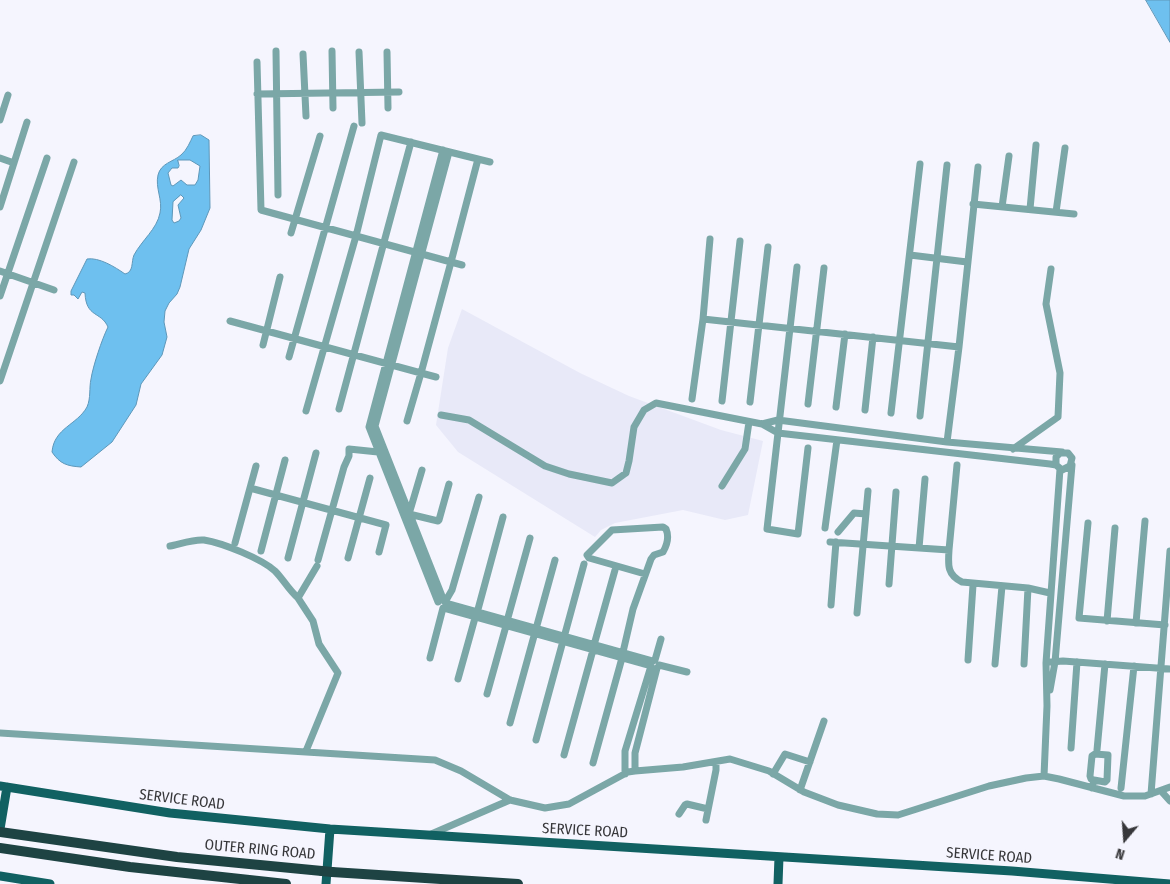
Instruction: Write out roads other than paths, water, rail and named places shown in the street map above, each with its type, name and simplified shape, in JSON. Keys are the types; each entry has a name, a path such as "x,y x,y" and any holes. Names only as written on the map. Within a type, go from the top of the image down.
{"highway":[{"name":"OUTER RING ROAD","path":"3,832 177,858 327,872 518,884"},
{"name":"OUTER RING ROAD","path":"2,848 130,867 286,884"}],"main road":[{"name":"SERVICE ROAD","path":"3,786 170,813 330,829 1012,870 1170,884"},
{"path":"3,786 3,832"},
{"path":"326,884 330,829"},
{"path":"778,884 779,857"},
{"path":"0,876 50,884"}],"street":[{"path":"276,51 278,195"},
{"path":"332,51 333,108"},
{"path":"359,52 362,123"},
{"path":"387,52 388,108"},
{"path":"303,54 306,116"},
{"path":"257,62 261,210 295,221 462,265"},
{"path":"257,94 399,92"},
{"path":"0,120 8,95"},
{"path":"0,207 27,122"},
{"path":"290,356 324,228 354,126"},
{"path":"306,411 356,236 381,135 490,162"},
{"path":"292,233 320,136"},
{"path":"339,409 411,142"},
{"path":"1030,209 1036,146"},
{"path":"1056,212 1065,148"},
{"path":"446,151 369,427 443,603 506,624 687,672"},
{"path":"1002,207 1009,156"},
{"path":"0,158 14,163"},
{"path":"0,296 4,272 47,158"},
{"path":"407,421 478,159"},
{"path":"0,381 74,162"},
{"path":"892,413 920,164"},
{"path":"920,416 947,165"},
{"path":"947,442 978,167"},
{"path":"973,204 1074,214"},
{"path":"692,400 703,320 710,239"},
{"path":"722,401 740,241"},
{"path":"750,402 768,246"},
{"path":"910,255 967,262"},
{"path":"797,267 767,529 798,534 808,448"},
{"path":"808,404 824,268"},
{"path":"1013,449 1058,417 1060,373 1046,304 1051,269"},
{"path":"4,272 54,290"},
{"path":"263,345 280,276"},
{"path":"230,320 436,377"},
{"path":"703,320 959,347"},
{"path":"836,407 846,334"},
{"path":"865,410 873,337"},
{"path":"388,364 375,429 443,603"},
{"path":"441,416 469,420 545,466 568,474 612,483 626,473 634,427 644,410 656,403 762,424 778,433 1058,467 1068,468 1072,464"},
{"path":"762,424 778,420 947,442 1062,452 1070,455 1072,464 1055,662 1047,706"},
{"path":"722,486 745,449 749,422"},
{"path":"858,443 859,430"},
{"path":"825,528 837,440"},
{"path":"298,598 317,563 344,467 349,456 349,449 378,452"},
{"path":"1044,776 1047,706 1046,662 1058,467 1056,457 1062,452"},
{"path":"288,558 316,453"},
{"path":"262,551 285,460"},
{"path":"957,465 948,568 951,573 956,579 973,585 1061,592"},
{"path":"235,543 256,466"},
{"path":"409,514 422,470"},
{"path":"348,558 370,478"},
{"path":"919,548 925,479"},
{"path":"409,514 438,521 450,484"},
{"path":"250,488 386,525 378,552"},
{"path":"856,613 868,492"},
{"path":"889,584 896,492"},
{"path":"430,658 443,603 452,590 479,497"},
{"path":"838,532 854,513 866,514"},
{"path":"458,679 503,516"},
{"path":"1136,623 1144,521"},
{"path":"1088,523 1079,618 1165,625"},
{"path":"594,763 623,655 633,609 652,557 663,552 668,536 665,528 612,530 587,555 590,558 645,574"},
{"path":"1107,621 1115,528"},
{"path":"1055,530 1066,531"},
{"path":"487,694 530,538"},
{"path":"170,546 203,540 238,551 264,563 276,572 288,589 298,598 313,621 319,644 338,673 306,751"},
{"path":"830,605 833,542 949,550"},
{"path":"1151,794 1170,551"},
{"path":"510,723 555,560"},
{"path":"536,740 584,564"},
{"path":"564,755 615,570"},
{"path":"968,660 973,585"},
{"path":"995,664 1002,586"},
{"path":"1024,664 1028,588"},
{"path":"635,770 635,753 661,639"},
{"path":"1046,662 1063,661 1170,669"},
{"path":"1071,748 1077,662"},
{"path":"625,774 625,751 655,664"},
{"path":"1097,750 1105,664"},
{"path":"1122,788 1134,666"},
{"path":"800,790 824,722"},
{"path":"0,733 435,760 460,771 510,800 545,808 568,804 635,770 683,767 730,759 773,774 800,790 838,805 876,814 898,815 989,786 1018,779 1044,776 1124,796 1151,794 1170,787"},
{"path":"773,774 785,754 810,762"},
{"path":"706,820 716,762"},
{"path":"1092,788 1094,780"},
{"path":"1161,790 1170,801"},
{"path":"426,836 510,800"},
{"path":"679,814 687,804 708,809"}],"water":[{"path":"1146,0 1170,0 1170,42"},
{"path":"201,135 209,140 210,208 201,230 189,249 177,294 165,311 164,322 167,337 162,355 141,384 136,405 112,442 81,467 64,464 52,452 54,444 61,432 78,418 87,407 90,382 108,327 102,318 88,307 85,293 82,292 78,299 71,295 71,291 87,259 102,261 125,274 130,271 134,255 153,229 160,213 161,203 157,185 158,175 164,165 183,153 193,136","holes":["178,160 190,160 200,166 198,180 195,185 187,185 181,180 173,186 171,185 168,173 172,168 178,168","181,195 184,198 178,205 181,218 174,223 172,220 173,202"]}]}
